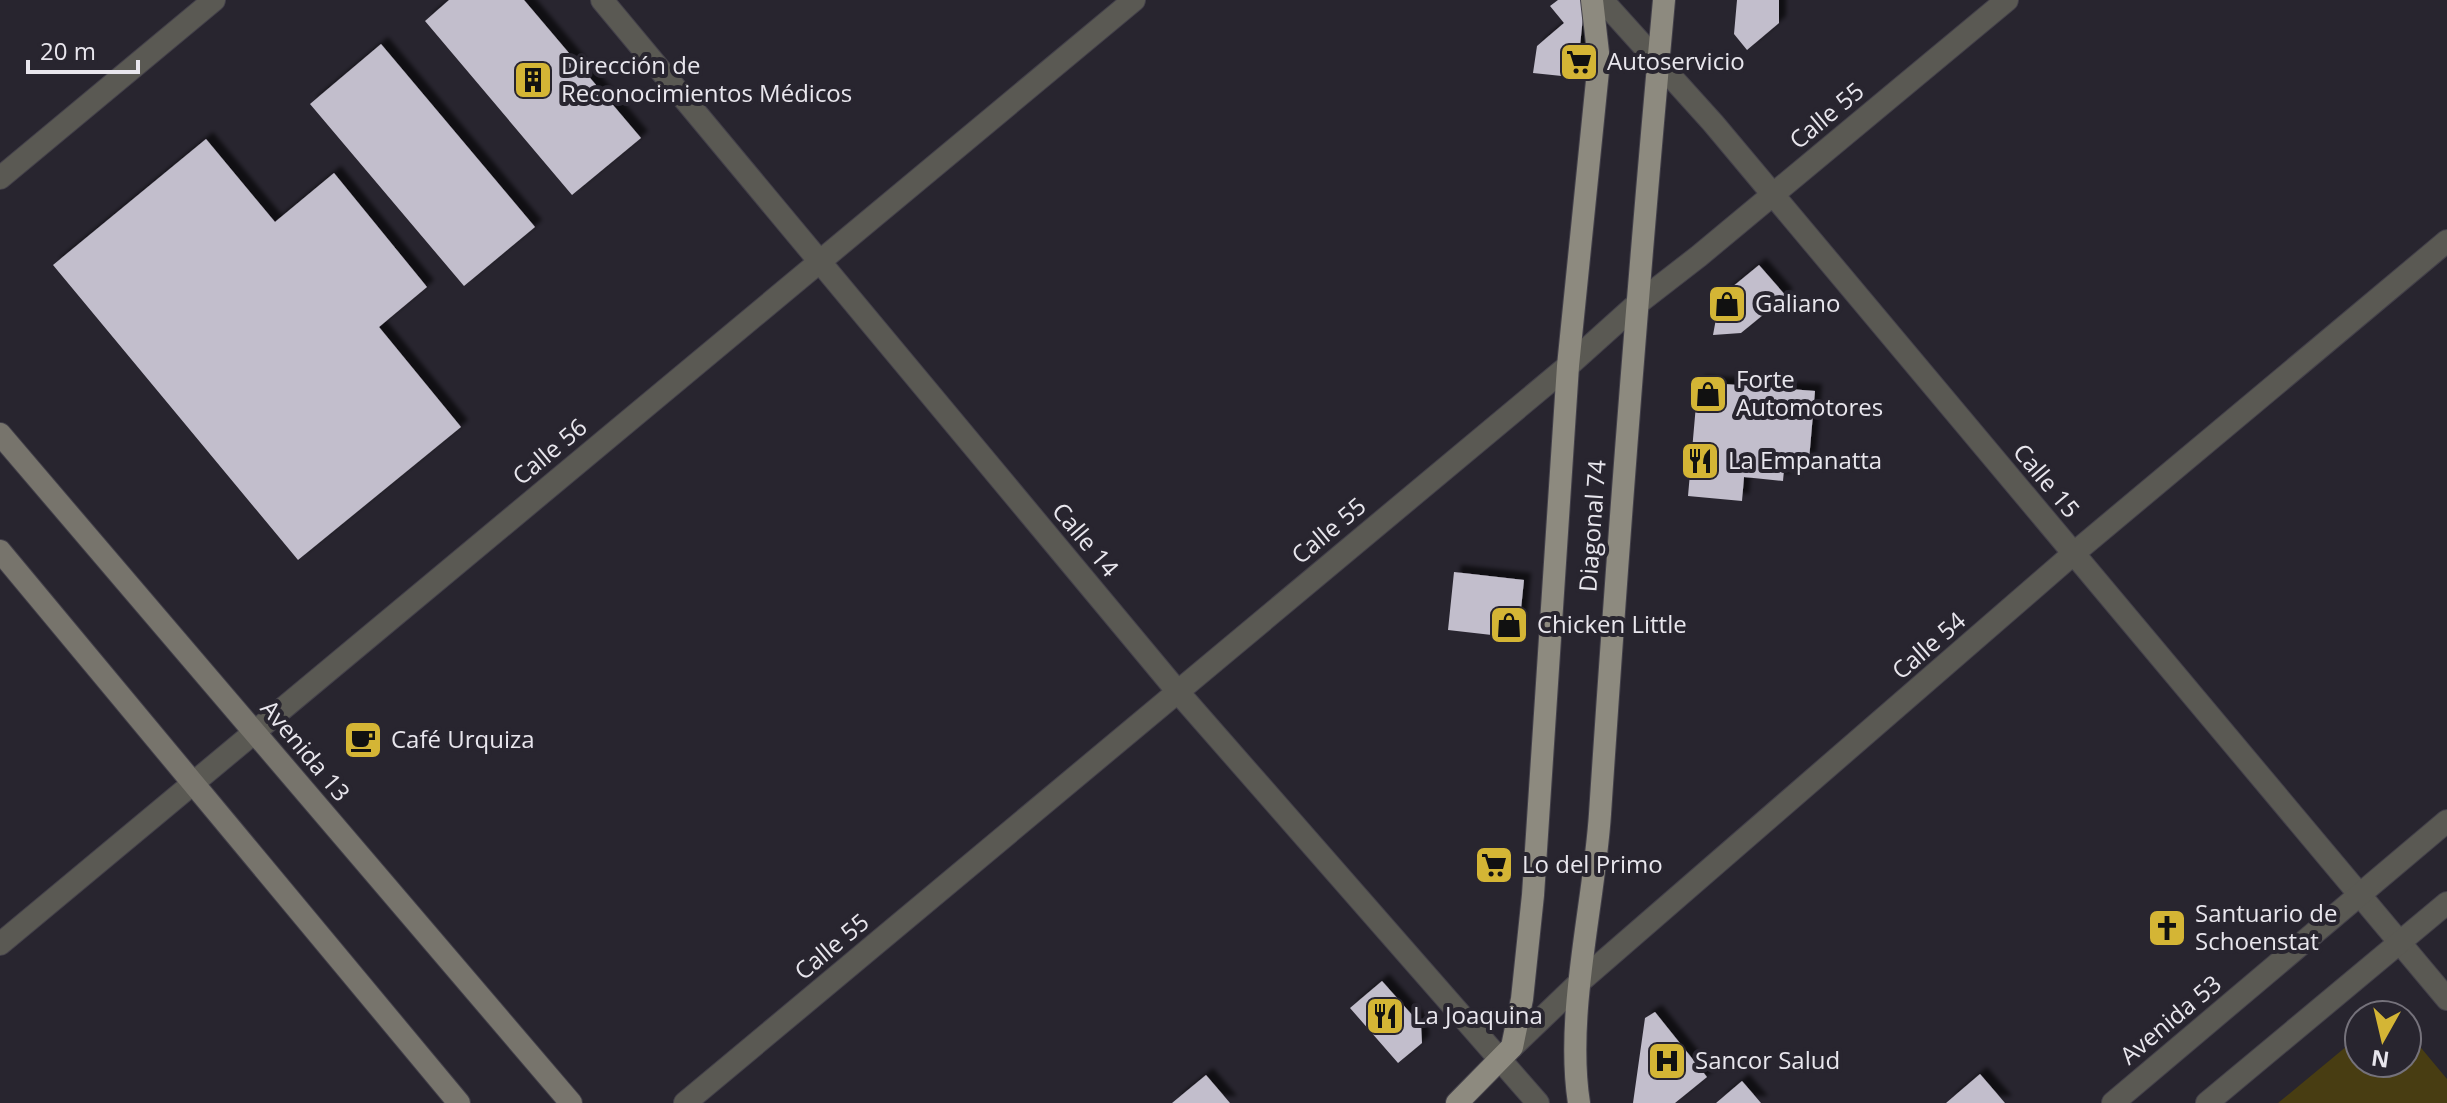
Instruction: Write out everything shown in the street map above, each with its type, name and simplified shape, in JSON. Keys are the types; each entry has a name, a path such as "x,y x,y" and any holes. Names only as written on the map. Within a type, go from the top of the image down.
{"main road":[{"name":"Diagonal 74","path":"1507,1053 1522,999 1533,895 1568,366 1599,61 1592,0"},
{"name":"Diagonal 74","path":"1579,1103 1575,1062 1596,869 1628,382 1664,0"},
{"name":"Avenida 13","path":"0,434 571,1103"},
{"path":"0,551 459,1103"},
{"name":"Calle 54","path":"1457,1103 1507,1053"}],"street":[{"path":"0,178 214,0"},
{"name":"Calle 14","path":"602,0 1178,692 1507,1053 1538,1103"},
{"name":"Calle 56","path":"0,944 1134,0"},
{"name":"Calle 15","path":"1602,0 1713,123 2447,999"},
{"name":"Calle 55","path":"685,1103 1568,366 1637,304 2007,0"},
{"name":"Calle 54","path":"1507,1053 1582,980 2073,554 2447,241"},
{"name":"Avenida 53","path":"2113,1103 2447,821"},
{"path":"2207,1103 2447,903"}],"shaded area":[{"path":"2343,1049 2343,1079 2423,1079 2423,1050 2447,1079 2447,1103 2278,1103"}],"building":[{"name":"Dirección de Reconocimientos Médicos","path":"449,0 524,0 641,138 572,195 425,21"},
{"path":"1558,0 1593,0 1584,7 1580,46 1585,46 1581,78 1533,73 1537,46 1564,23 1550,6"},
{"path":"1737,0 1779,0 1779,23 1747,50 1734,34"},
{"path":"381,44 535,227 464,286 310,104"},
{"path":"206,139 275,222 334,173 427,287 379,327 461,427 298,560 53,265"},
{"path":"1759,265 1786,296 1741,333 1713,335 1720,297"},
{"path":"1698,382 1815,391 1809,460 1785,458 1783,481 1744,477 1742,501 1688,496"},
{"path":"1454,572 1524,580 1518,638 1448,630"},
{"name":"La Joaquina","path":"1382,981 1421,1025 1422,1043 1398,1063 1350,1008"},
{"name":"Sancor Salud","path":"1655,1012 1707,1077 1675,1103 1633,1103 1645,1018"},
{"path":"1980,1074 2005,1103 1946,1103"},
{"path":"1206,1075 1230,1103 1172,1103"},
{"path":"1742,1081 1761,1103 1716,1103"}],"place":[{"name":"Autoservicio","path":"1579,62"},
{"name":"Dirección de Reconocimientos Médicos","path":"533,80"},
{"name":"Galiano","path":"1727,304"},
{"name":"Forte Automotores","path":"1708,394"},
{"name":"La Empanatta","path":"1700,461"},
{"name":"Chicken Little","path":"1509,625"},
{"name":"Café Urquiza","path":"363,740"},
{"name":"Lo del Primo","path":"1494,865"},
{"name":"Santuario de Schoenstat","path":"2167,928"},
{"name":"La Joaquina","path":"1385,1016"},
{"name":"Sancor Salud","path":"1667,1061"}]}
